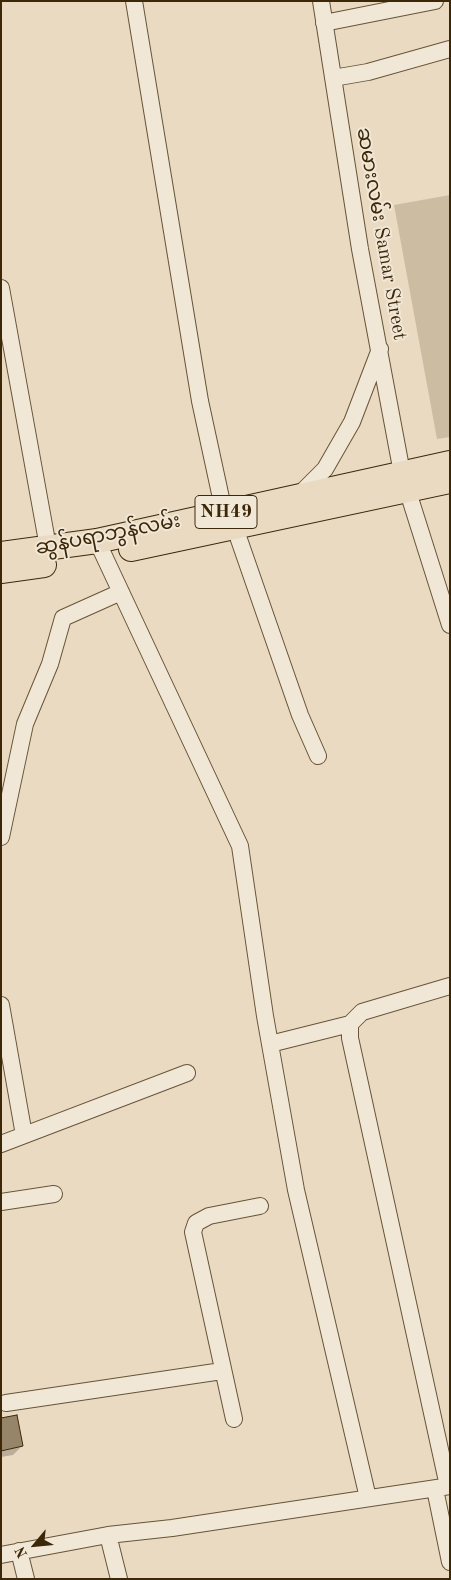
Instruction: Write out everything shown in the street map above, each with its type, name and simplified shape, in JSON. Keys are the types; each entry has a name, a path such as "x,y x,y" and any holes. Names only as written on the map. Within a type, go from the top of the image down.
{"highway":[{"name":"ဆွန်ပရာဘွန်လမ်း","path":"1,571 405,481 450,463"},
{"name":"ဆွန်ပရာဘွန်လမ်း","path":"230,520 299,495 405,481 450,481"},
{"name":"ဆွန်ပရာဘွန်လမ်း","path":"1,554 48,547 100,548"}],"street":[{"path":"134,1 200,401 230,520 300,715 318,756"},
{"name":"ဆမားလမ်း Samar Street","path":"321,1 360,250 405,481 450,625"},
{"path":"324,23 435,1"},
{"path":"333,78 368,72 450,49"},
{"path":"1,288 48,547"},
{"path":"299,495 325,469 352,422 380,349"},
{"path":"100,548 240,846 270,1044 296,1190 368,1498"},
{"path":"1,837 5,805 25,724 50,664 63,618 122,592"},
{"path":"270,1044 350,1024 362,1012 450,986"},
{"path":"1,1005 24,1135"},
{"path":"350,1024 350,1038 444,1487 450,1562"},
{"path":"1,1144 187,1072"},
{"path":"1,1202 54,1194"},
{"path":"234,1419 192,1232 196,1223 209,1216 260,1206"},
{"path":"6,1403 222,1371"},
{"path":"1,1555 108,1535 172,1528 444,1487"},
{"path":"108,1535 119,1579"},
{"path":"19,1551 26,1579"}],"shaded area":[{"path":"450,195 450,437 437,439 394,205"}],"building":[{"path":"17,1415 23,1446 1,1451 1,1418"}]}
